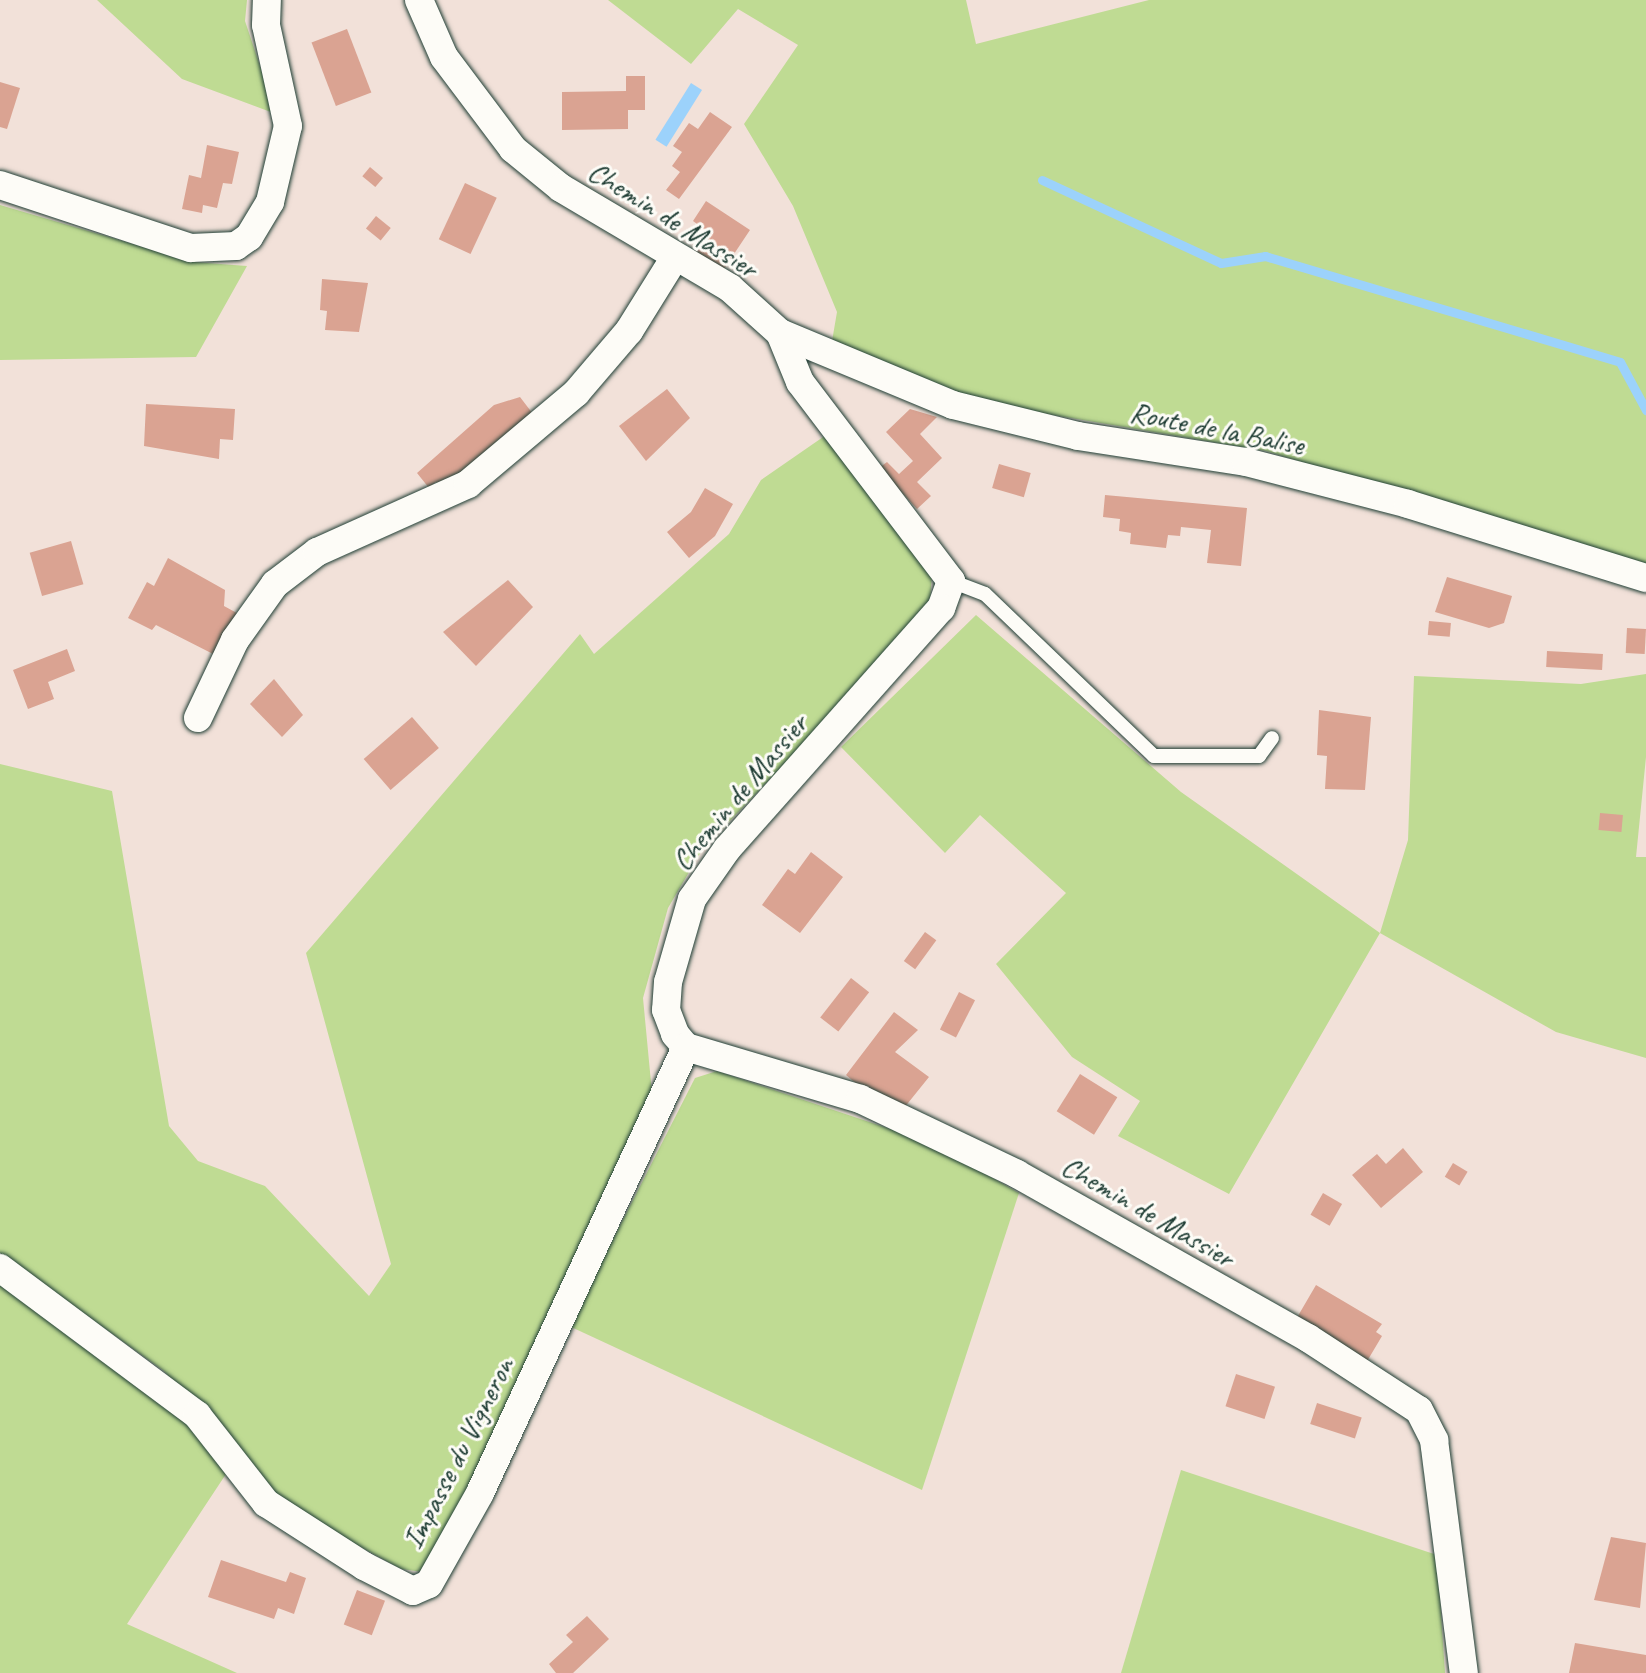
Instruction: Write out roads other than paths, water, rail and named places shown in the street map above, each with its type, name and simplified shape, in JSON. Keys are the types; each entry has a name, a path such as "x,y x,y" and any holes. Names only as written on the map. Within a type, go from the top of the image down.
{"street":[{"path":"0,185 191,248 220,249 249,237 270,202 288,125 266,25 267,0"},
{"name":"Chemin de Massier","path":"419,0 444,57 513,149 561,188 730,288 780,333 800,382 951,581 942,608 727,849 692,899 677,938 666,1010 686,1047 860,1099 1017,1174 1308,1338 1419,1410 1434,1440 1464,1673"},
{"path":"198,718 235,640 275,584 317,552 468,484 576,393 629,331 675,257"},
{"name":"Route de la Balise","path":"780,333 953,405 1078,436 1246,461 1408,504 1646,578"},
{"name":"Impasse du Vigneron","path":"0,1268 197,1415 266,1503 332,1547 413,1591 429,1584 475,1503 686,1047"}],"lane":[{"path":"951,581 985,594 1154,756 1259,756 1272,738"}],"water":[{"path":"691,83 702,90 667,147 655,140"}],"waterway":[{"path":"1042,180 1221,263 1265,256 1620,362 1646,410"}]}
